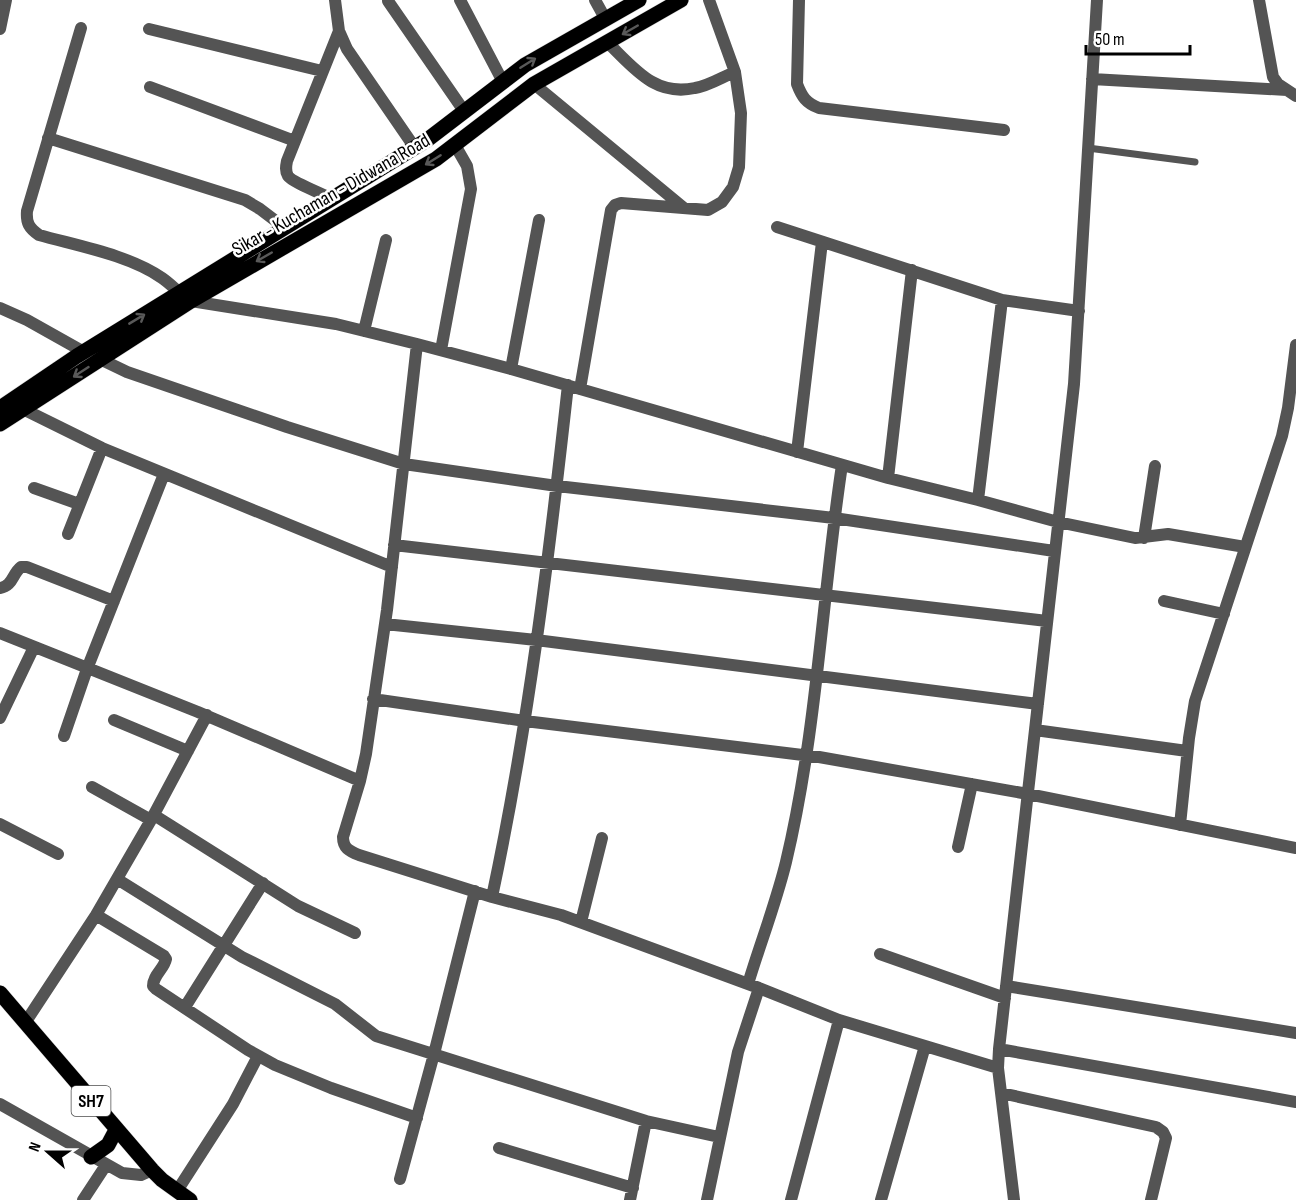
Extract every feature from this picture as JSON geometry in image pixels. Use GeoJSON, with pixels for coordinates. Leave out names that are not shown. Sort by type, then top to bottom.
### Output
{"type":"FeatureCollection","features":[{"type":"Feature","properties":{"kind":"main road","name":"Sikar - Kuchaman - Didwana Road"},"geometry":{"type":"LineString","coordinates":[[0,424],[100,359],[285,228],[415,148],[525,65],[639,0]]}},
{"type":"Feature","properties":{"kind":"main road","name":"Sikar - Kuchaman - Didwana Road"},"geometry":{"type":"LineString","coordinates":[[0,408],[84,352],[436,159],[534,84],[681,0]]}},
{"type":"Feature","properties":{"kind":"main road","name":"SH7"},"geometry":{"type":"LineString","coordinates":[[0,993],[152,1170],[184,1196]]}},
{"type":"Feature","properties":{"kind":"main road"},"geometry":{"type":"LineString","coordinates":[[91,1157],[108,1145],[116,1130]]}},
{"type":"Feature","properties":{"kind":"street"},"geometry":{"type":"LineString","coordinates":[[0,29],[6,0]]}},
{"type":"Feature","properties":{"kind":"street"},"geometry":{"type":"LineString","coordinates":[[335,0],[339,31],[347,49],[415,148]]}},
{"type":"Feature","properties":{"kind":"street"},"geometry":{"type":"LineString","coordinates":[[460,0],[503,82]]}},
{"type":"Feature","properties":{"kind":"street"},"geometry":{"type":"LineString","coordinates":[[595,0],[606,20]]}},
{"type":"Feature","properties":{"kind":"street"},"geometry":{"type":"LineString","coordinates":[[492,897],[510,814],[525,721],[557,486],[574,387],[611,210],[615,205],[621,203],[708,210],[722,202],[733,188],[739,167],[741,113],[735,72],[709,0]]}},
{"type":"Feature","properties":{"kind":"street"},"geometry":{"type":"LineString","coordinates":[[800,0],[797,84],[801,96],[810,104],[819,108],[1004,130]]}},
{"type":"Feature","properties":{"kind":"street"},"geometry":{"type":"LineString","coordinates":[[1014,1200],[998,1068],[999,1049],[1074,384],[1096,0]]}},
{"type":"Feature","properties":{"kind":"street"},"geometry":{"type":"LineString","coordinates":[[1258,0],[1273,77],[1292,93]]}},
{"type":"Feature","properties":{"kind":"street"},"geometry":{"type":"LineString","coordinates":[[388,1],[464,111]]}},
{"type":"Feature","properties":{"kind":"street"},"geometry":{"type":"LineString","coordinates":[[81,28],[27,211],[26,221],[30,229],[39,235],[122,259],[144,268],[163,278],[186,297],[364,331],[441,350],[888,478],[1058,522],[1122,536],[1144,538],[1168,534],[1245,547]]}},
{"type":"Feature","properties":{"kind":"street"},"geometry":{"type":"LineString","coordinates":[[149,28],[322,71]]}},
{"type":"Feature","properties":{"kind":"street"},"geometry":{"type":"LineString","coordinates":[[332,199],[295,182],[288,176],[286,170],[294,141],[339,31]]}},
{"type":"Feature","properties":{"kind":"street"},"geometry":{"type":"LineString","coordinates":[[608,43],[658,86],[677,90],[697,88],[735,72]]}},
{"type":"Feature","properties":{"kind":"street"},"geometry":{"type":"LineString","coordinates":[[1092,79],[1292,93]]}},
{"type":"Feature","properties":{"kind":"street"},"geometry":{"type":"LineString","coordinates":[[534,84],[684,208]]}},
{"type":"Feature","properties":{"kind":"street"},"geometry":{"type":"LineString","coordinates":[[150,87],[294,141]]}},
{"type":"Feature","properties":{"kind":"street"},"geometry":{"type":"LineString","coordinates":[[48,138],[245,200],[285,228]]}},
{"type":"Feature","properties":{"kind":"street"},"geometry":{"type":"LineString","coordinates":[[441,350],[471,189],[467,166],[455,145]]}},
{"type":"Feature","properties":{"kind":"street"},"geometry":{"type":"LineString","coordinates":[[512,369],[539,220]]}},
{"type":"Feature","properties":{"kind":"street"},"geometry":{"type":"LineString","coordinates":[[777,227],[1002,300],[1079,311]]}},
{"type":"Feature","properties":{"kind":"street"},"geometry":{"type":"LineString","coordinates":[[364,331],[386,240]]}},
{"type":"Feature","properties":{"kind":"street"},"geometry":{"type":"LineString","coordinates":[[797,452],[822,242]]}},
{"type":"Feature","properties":{"kind":"street"},"geometry":{"type":"LineString","coordinates":[[888,478],[912,270]]}},
{"type":"Feature","properties":{"kind":"street"},"geometry":{"type":"LineString","coordinates":[[978,500],[1002,300]]}},
{"type":"Feature","properties":{"kind":"street"},"geometry":{"type":"LineString","coordinates":[[0,308],[27,320],[84,352]]}},
{"type":"Feature","properties":{"kind":"street"},"geometry":{"type":"LineString","coordinates":[[417,344],[385,624],[360,781],[344,837],[344,844],[348,850],[492,897],[561,915],[839,1020],[998,1068]]}},
{"type":"Feature","properties":{"kind":"street"},"geometry":{"type":"LineString","coordinates":[[1180,825],[1187,752],[1195,701],[1293,394],[1296,345]]}},
{"type":"Feature","properties":{"kind":"street"},"geometry":{"type":"LineString","coordinates":[[100,359],[127,372],[404,464],[557,486],[834,518],[1054,551]]}},
{"type":"Feature","properties":{"kind":"street"},"geometry":{"type":"LineString","coordinates":[[23,409],[102,448],[392,567]]}},
{"type":"Feature","properties":{"kind":"street"},"geometry":{"type":"LineString","coordinates":[[68,534],[102,448]]}},
{"type":"Feature","properties":{"kind":"street"},"geometry":{"type":"LineString","coordinates":[[707,1200],[753,986],[786,862],[806,755],[842,465]]}},
{"type":"Feature","properties":{"kind":"street"},"geometry":{"type":"LineString","coordinates":[[1144,538],[1155,466]]}},
{"type":"Feature","properties":{"kind":"street"},"geometry":{"type":"LineString","coordinates":[[64,736],[87,669],[164,474]]}},
{"type":"Feature","properties":{"kind":"street"},"geometry":{"type":"LineString","coordinates":[[34,488],[80,504]]}},
{"type":"Feature","properties":{"kind":"street"},"geometry":{"type":"LineString","coordinates":[[394,545],[1047,621]]}},
{"type":"Feature","properties":{"kind":"street"},"geometry":{"type":"LineString","coordinates":[[0,588],[10,583],[17,570],[27,567],[114,601]]}},
{"type":"Feature","properties":{"kind":"street"},"geometry":{"type":"LineString","coordinates":[[1164,601],[1224,614]]}},
{"type":"Feature","properties":{"kind":"street"},"geometry":{"type":"LineString","coordinates":[[385,624],[536,640],[1038,704]]}},
{"type":"Feature","properties":{"kind":"street"},"geometry":{"type":"LineString","coordinates":[[0,633],[207,715],[360,781]]}},
{"type":"Feature","properties":{"kind":"street"},"geometry":{"type":"LineString","coordinates":[[0,718],[34,647]]}},
{"type":"Feature","properties":{"kind":"street"},"geometry":{"type":"LineString","coordinates":[[373,699],[525,721],[806,755],[1028,794],[1296,848]]}},
{"type":"Feature","properties":{"kind":"street"},"geometry":{"type":"LineString","coordinates":[[25,1023],[96,915],[152,818],[207,715]]}},
{"type":"Feature","properties":{"kind":"street"},"geometry":{"type":"LineString","coordinates":[[114,720],[188,751]]}},
{"type":"Feature","properties":{"kind":"street"},"geometry":{"type":"LineString","coordinates":[[1035,730],[1187,752]]}},
{"type":"Feature","properties":{"kind":"street"},"geometry":{"type":"LineString","coordinates":[[958,847],[972,784]]}},
{"type":"Feature","properties":{"kind":"street"},"geometry":{"type":"LineString","coordinates":[[92,786],[152,818],[298,906],[355,933]]}},
{"type":"Feature","properties":{"kind":"street"},"geometry":{"type":"LineString","coordinates":[[0,824],[58,854]]}},
{"type":"Feature","properties":{"kind":"street"},"geometry":{"type":"LineString","coordinates":[[581,922],[602,838]]}},
{"type":"Feature","properties":{"kind":"street"},"geometry":{"type":"LineString","coordinates":[[117,879],[242,957],[335,1004],[376,1036],[646,1120],[719,1137]]}},
{"type":"Feature","properties":{"kind":"street"},"geometry":{"type":"LineString","coordinates":[[185,1006],[262,883]]}},
{"type":"Feature","properties":{"kind":"street"},"geometry":{"type":"LineString","coordinates":[[400,1179],[475,891]]}},
{"type":"Feature","properties":{"kind":"street"},"geometry":{"type":"LineString","coordinates":[[96,915],[164,956],[165,964],[153,981],[153,986],[258,1056],[331,1088],[417,1118]]}},
{"type":"Feature","properties":{"kind":"street"},"geometry":{"type":"LineString","coordinates":[[880,954],[1005,992],[1296,1033]]}},
{"type":"Feature","properties":{"kind":"street"},"geometry":{"type":"LineString","coordinates":[[791,1200],[839,1020]]}},
{"type":"Feature","properties":{"kind":"street"},"geometry":{"type":"LineString","coordinates":[[881,1200],[925,1046]]}},
{"type":"Feature","properties":{"kind":"street"},"geometry":{"type":"LineString","coordinates":[[999,1049],[1296,1102]]}},
{"type":"Feature","properties":{"kind":"street"},"geometry":{"type":"LineString","coordinates":[[184,1196],[258,1056]]}},
{"type":"Feature","properties":{"kind":"street"},"geometry":{"type":"LineString","coordinates":[[1001,1093],[1156,1127],[1163,1132],[1166,1138],[1151,1200]]}},
{"type":"Feature","properties":{"kind":"street"},"geometry":{"type":"LineString","coordinates":[[0,1104],[106,1166],[132,1175],[141,1175],[152,1170]]}},
{"type":"Feature","properties":{"kind":"street"},"geometry":{"type":"LineString","coordinates":[[499,1148],[631,1194],[646,1120]]}},
{"type":"Feature","properties":{"kind":"street"},"geometry":{"type":"LineString","coordinates":[[83,1200],[106,1166]]}},
{"type":"Feature","properties":{"kind":"lane"},"geometry":{"type":"LineString","coordinates":[[1088,148],[1195,162]]}}]}
